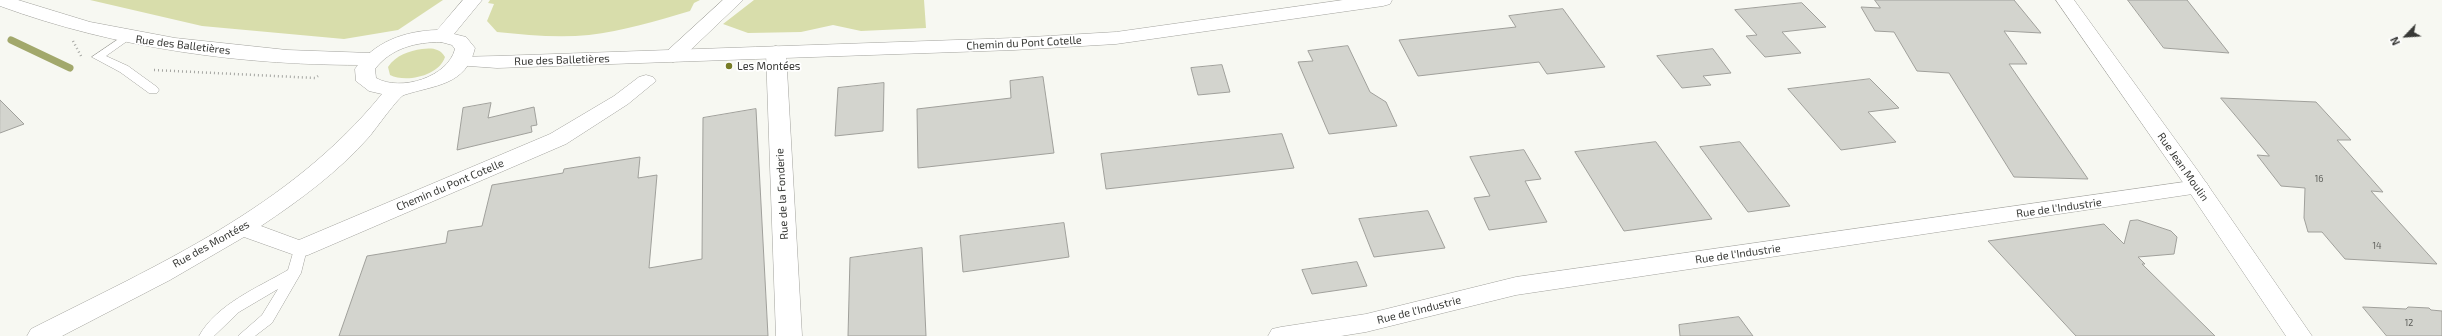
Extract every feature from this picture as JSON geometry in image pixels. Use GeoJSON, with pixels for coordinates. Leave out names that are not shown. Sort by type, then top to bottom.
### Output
{"type":"FeatureCollection","features":[{"type":"Feature","properties":{"kind":"street","name":"Rue des Balletières"},"geometry":{"type":"LineString","coordinates":[[0,0],[68,23],[126,37],[173,45],[325,60],[371,59]]}},
{"type":"Feature","properties":{"kind":"street"},"geometry":{"type":"LineString","coordinates":[[442,36],[473,0]]}},
{"type":"Feature","properties":{"kind":"street"},"geometry":{"type":"LineString","coordinates":[[667,56],[734,0]]}},
{"type":"Feature","properties":{"kind":"street","name":"Chemin du Pont Cotelle"},"geometry":{"type":"LineString","coordinates":[[667,56],[1014,44],[1116,38],[1383,0]]}},
{"type":"Feature","properties":{"kind":"street","name":"Rue Jean Moulin"},"geometry":{"type":"LineString","coordinates":[[2065,0],[2198,188],[2299,336]]}},
{"type":"Feature","properties":{"kind":"street"},"geometry":{"type":"LineString","coordinates":[[442,36],[455,39],[462,44],[465,53],[462,61],[440,78],[423,85],[396,90],[374,87],[366,81],[365,69],[371,59],[384,50],[407,40],[442,36]]}},
{"type":"Feature","properties":{"kind":"street","name":"Rue de la Fonderie"},"geometry":{"type":"LineString","coordinates":[[776,52],[789,336]]}},
{"type":"Feature","properties":{"kind":"street","name":"Rue des Balletières"},"geometry":{"type":"LineString","coordinates":[[462,61],[497,62],[667,56]]}},
{"type":"Feature","properties":{"kind":"street","name":"Chemin du Pont Cotelle"},"geometry":{"type":"LineString","coordinates":[[300,249],[558,138],[621,100],[646,81]]}},
{"type":"Feature","properties":{"kind":"street","name":"Rue des Montées"},"geometry":{"type":"LineString","coordinates":[[40,336],[243,228],[310,178],[349,145],[396,90]]}},
{"type":"Feature","properties":{"kind":"street","name":"Rue de l'Industrie"},"geometry":{"type":"LineString","coordinates":[[1281,336],[1366,323],[1516,286],[2198,188]]}},
{"type":"Feature","properties":{"kind":"street"},"geometry":{"type":"LineString","coordinates":[[243,228],[300,249]]}},
{"type":"Feature","properties":{"kind":"lane"},"geometry":{"type":"LineString","coordinates":[[126,37],[98,57],[124,69],[153,90]]}},
{"type":"Feature","properties":{"kind":"lane"},"geometry":{"type":"LineString","coordinates":[[245,336],[267,319],[294,273],[300,249]]}},
{"type":"Feature","properties":{"kind":"lane"},"geometry":{"type":"LineString","coordinates":[[206,336],[211,328],[246,300],[294,273]]}},
{"type":"Feature","properties":{"kind":"path"},"geometry":{"type":"LineString","coordinates":[[66,38],[73,40],[82,58]]}},
{"type":"Feature","properties":{"kind":"path","name":"Rue des Balletières"},"geometry":{"type":"LineString","coordinates":[[124,69],[315,78],[319,74]]}},
{"type":"Feature","properties":{"kind":"green space"},"geometry":{"type":"Polygon","coordinates":[[[90,0],[443,0],[398,30],[344,39],[202,26],[90,0]]]}},
{"type":"Feature","properties":{"kind":"green space"},"geometry":{"type":"Polygon","coordinates":[[[490,0],[700,0],[694,3],[690,11],[652,22],[589,35],[554,36],[497,32],[487,21],[494,4],[488,3],[490,0]]]}},
{"type":"Feature","properties":{"kind":"green space"},"geometry":{"type":"Polygon","coordinates":[[[754,0],[924,0],[926,28],[861,31],[833,25],[801,32],[748,33],[723,24],[754,0]]]}},
{"type":"Feature","properties":{"kind":"green space"},"geometry":{"type":"Polygon","coordinates":[[[422,49],[435,49],[441,52],[445,57],[442,64],[429,73],[413,78],[390,75],[388,67],[395,59],[408,52],[422,49]]]}},
{"type":"Feature","properties":{"kind":"building"},"geometry":{"type":"Polygon","coordinates":[[[1875,0],[2014,0],[2041,33],[2004,31],[2027,64],[2009,64],[2088,179],[2014,177],[1949,73],[1917,71],[1894,32],[1875,31],[1861,7],[1880,8],[1875,0]]]}},
{"type":"Feature","properties":{"kind":"building"},"geometry":{"type":"Polygon","coordinates":[[[2128,0],[2187,0],[2229,53],[2164,48],[2128,0]]]}},
{"type":"Feature","properties":{"kind":"building"},"geometry":{"type":"Polygon","coordinates":[[[1802,3],[1826,27],[1782,32],[1801,53],[1765,57],[1746,36],[1757,35],[1735,10],[1802,3]]]}},
{"type":"Feature","properties":{"kind":"building"},"geometry":{"type":"Polygon","coordinates":[[[1563,9],[1605,67],[1547,74],[1539,62],[1418,76],[1399,40],[1516,27],[1509,16],[1563,9]]]}},
{"type":"Feature","properties":{"kind":"building"},"geometry":{"type":"Polygon","coordinates":[[[1348,46],[1370,92],[1386,102],[1397,126],[1329,134],[1298,62],[1313,61],[1308,51],[1348,46]]]}},
{"type":"Feature","properties":{"kind":"building"},"geometry":{"type":"Polygon","coordinates":[[[1713,49],[1731,73],[1703,76],[1711,85],[1682,88],[1657,56],[1713,49]]]}},
{"type":"Feature","properties":{"kind":"building"},"geometry":{"type":"Polygon","coordinates":[[[1222,65],[1230,92],[1198,95],[1191,68],[1222,65]]]}},
{"type":"Feature","properties":{"kind":"building"},"geometry":{"type":"Polygon","coordinates":[[[1043,77],[1054,153],[918,168],[917,109],[1011,98],[1010,81],[1043,77]]]}},
{"type":"Feature","properties":{"kind":"building"},"geometry":{"type":"Polygon","coordinates":[[[1870,79],[1899,108],[1868,112],[1896,142],[1841,150],[1788,89],[1870,79]]]}},
{"type":"Feature","properties":{"kind":"building"},"geometry":{"type":"Polygon","coordinates":[[[884,83],[883,131],[835,136],[838,88],[884,83]]]}},
{"type":"Feature","properties":{"kind":"building"},"geometry":{"type":"Polygon","coordinates":[[[2221,98],[2316,102],[2351,140],[2337,140],[2383,192],[2371,191],[2437,264],[2345,259],[2322,232],[2308,232],[2304,218],[2305,188],[2281,186],[2257,155],[2269,156],[2221,98]]]}},
{"type":"Feature","properties":{"kind":"building"},"geometry":{"type":"Polygon","coordinates":[[[0,100],[24,124],[0,133],[0,100]]]}},
{"type":"Feature","properties":{"kind":"building"},"geometry":{"type":"Polygon","coordinates":[[[491,103],[488,118],[534,107],[537,125],[531,126],[532,132],[457,150],[463,108],[491,103]]]}},
{"type":"Feature","properties":{"kind":"building"},"geometry":{"type":"Polygon","coordinates":[[[756,109],[768,336],[339,336],[367,256],[446,243],[448,231],[482,226],[492,185],[563,173],[564,169],[640,157],[638,178],[657,175],[649,268],[702,259],[703,118],[756,109]]]}},
{"type":"Feature","properties":{"kind":"building"},"geometry":{"type":"Polygon","coordinates":[[[1282,134],[1294,168],[1106,189],[1101,154],[1282,134]]]}},
{"type":"Feature","properties":{"kind":"building"},"geometry":{"type":"Polygon","coordinates":[[[1656,142],[1712,219],[1624,231],[1575,152],[1656,142]]]}},
{"type":"Feature","properties":{"kind":"building"},"geometry":{"type":"Polygon","coordinates":[[[1740,142],[1790,206],[1748,212],[1700,147],[1740,142]]]}},
{"type":"Feature","properties":{"kind":"building"},"geometry":{"type":"Polygon","coordinates":[[[1524,150],[1541,179],[1525,181],[1547,222],[1489,230],[1474,198],[1490,196],[1470,157],[1524,150]]]}},
{"type":"Feature","properties":{"kind":"building"},"geometry":{"type":"Polygon","coordinates":[[[1428,211],[1445,248],[1374,257],[1359,219],[1428,211]]]}},
{"type":"Feature","properties":{"kind":"building"},"geometry":{"type":"Polygon","coordinates":[[[2138,220],[2171,231],[2177,237],[2174,254],[2138,257],[2145,264],[2142,264],[2215,336],[2076,336],[1988,241],[2104,224],[2124,244],[2130,221],[2138,220]]]}},
{"type":"Feature","properties":{"kind":"building"},"geometry":{"type":"Polygon","coordinates":[[[1064,223],[1069,257],[963,272],[960,236],[1064,223]]]}},
{"type":"Feature","properties":{"kind":"building"},"geometry":{"type":"Polygon","coordinates":[[[922,248],[926,336],[848,336],[850,258],[922,248]]]}},
{"type":"Feature","properties":{"kind":"building"},"geometry":{"type":"Polygon","coordinates":[[[1357,262],[1367,286],[1312,294],[1302,270],[1357,262]]]}},
{"type":"Feature","properties":{"kind":"building"},"geometry":{"type":"Polygon","coordinates":[[[2363,307],[2406,309],[2408,307],[2429,308],[2431,310],[2442,311],[2442,336],[2387,336],[2363,307]]]}},
{"type":"Feature","properties":{"kind":"building"},"geometry":{"type":"Polygon","coordinates":[[[1739,317],[1753,336],[1680,336],[1679,325],[1739,317]]]}},
{"type":"Feature","properties":{"kind":"waterway"},"geometry":{"type":"LineString","coordinates":[[11,40],[70,68]]}},
{"type":"Feature","properties":{"kind":"place","name":"Les Montées"},"geometry":{"type":"Point","coordinates":[729,66]}}]}
